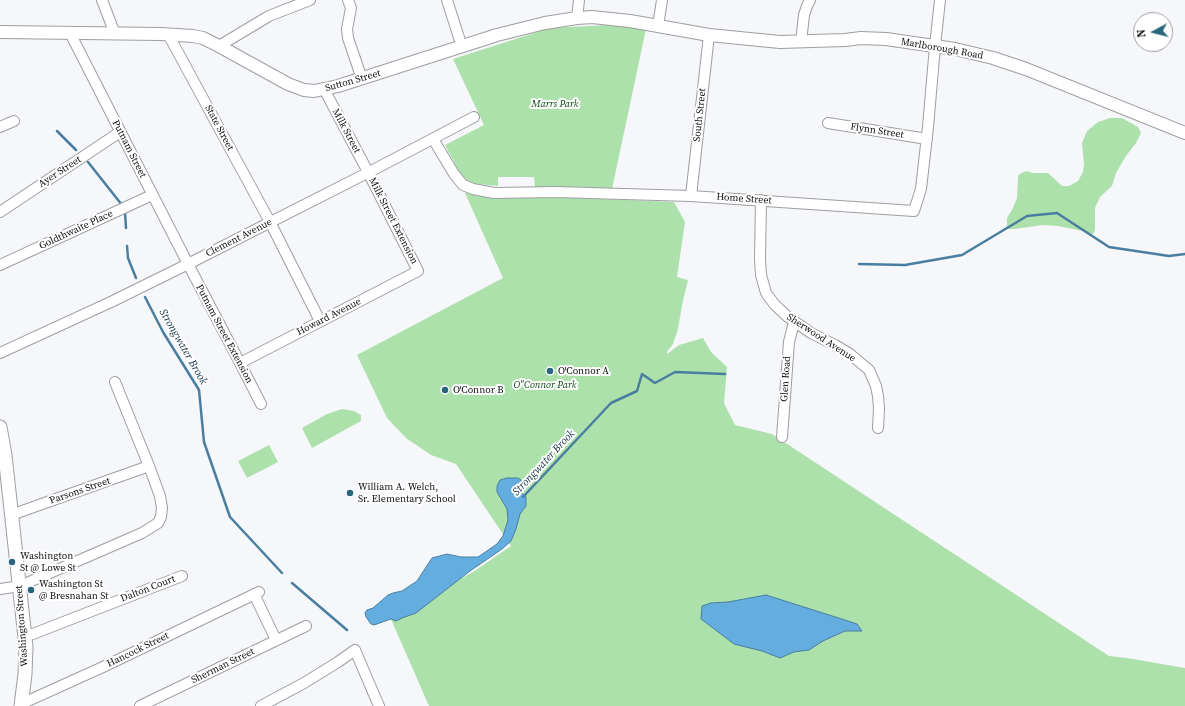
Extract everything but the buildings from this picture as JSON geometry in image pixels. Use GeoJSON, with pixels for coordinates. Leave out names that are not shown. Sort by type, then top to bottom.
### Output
{"type":"FeatureCollection","features":[{"type":"Feature","properties":{"kind":"main road","name":"Washington Street"},"geometry":{"type":"LineString","coordinates":[[0,427],[5,455],[25,637],[26,661],[21,705]]}},
{"type":"Feature","properties":{"kind":"street"},"geometry":{"type":"LineString","coordinates":[[102,0],[115,34]]}},
{"type":"Feature","properties":{"kind":"street"},"geometry":{"type":"LineString","coordinates":[[219,46],[269,16],[310,0]]}},
{"type":"Feature","properties":{"kind":"street"},"geometry":{"type":"LineString","coordinates":[[348,0],[351,4],[351,8],[347,29],[348,38],[362,79]]}},
{"type":"Feature","properties":{"kind":"street"},"geometry":{"type":"LineString","coordinates":[[447,0],[462,46]]}},
{"type":"Feature","properties":{"kind":"street"},"geometry":{"type":"LineString","coordinates":[[577,18],[579,0]]}},
{"type":"Feature","properties":{"kind":"street"},"geometry":{"type":"LineString","coordinates":[[658,26],[662,0]]}},
{"type":"Feature","properties":{"kind":"street"},"geometry":{"type":"LineString","coordinates":[[801,42],[804,15],[810,0]]}},
{"type":"Feature","properties":{"kind":"street","name":"Home Street"},"geometry":{"type":"LineString","coordinates":[[433,139],[460,182],[468,188],[494,193],[556,192],[691,196],[914,211],[921,189],[940,0]]}},
{"type":"Feature","properties":{"kind":"street","name":"Sutton Street"},"geometry":{"type":"LineString","coordinates":[[0,32],[168,34],[194,36],[203,38],[219,46],[288,84],[304,90],[314,91],[362,79],[497,35],[531,26],[577,18],[608,18],[709,35]]}},
{"type":"Feature","properties":{"kind":"street","name":"Putnam Street"},"geometry":{"type":"LineString","coordinates":[[70,33],[188,264]]}},
{"type":"Feature","properties":{"kind":"street","name":"State Street"},"geometry":{"type":"LineString","coordinates":[[168,34],[270,222],[320,321]]}},
{"type":"Feature","properties":{"kind":"street","name":"Marlborough Road"},"geometry":{"type":"LineString","coordinates":[[709,35],[780,42],[874,38],[971,52],[1026,69],[1185,132]]}},
{"type":"Feature","properties":{"kind":"street","name":"South Street"},"geometry":{"type":"LineString","coordinates":[[691,196],[709,35]]}},
{"type":"Feature","properties":{"kind":"street","name":"Milk Street"},"geometry":{"type":"LineString","coordinates":[[324,89],[368,172]]}},
{"type":"Feature","properties":{"kind":"street","name":"Clement Avenue"},"geometry":{"type":"LineString","coordinates":[[0,353],[113,301],[188,264],[474,117]]}},
{"type":"Feature","properties":{"kind":"street"},"geometry":{"type":"LineString","coordinates":[[0,127],[14,121]]}},
{"type":"Feature","properties":{"kind":"street","name":"Flynn Street"},"geometry":{"type":"LineString","coordinates":[[828,123],[927,138]]}},
{"type":"Feature","properties":{"kind":"street","name":"Ayer Street"},"geometry":{"type":"LineString","coordinates":[[0,212],[120,132]]}},
{"type":"Feature","properties":{"kind":"street","name":"Milk Street Extension"},"geometry":{"type":"LineString","coordinates":[[368,172],[418,270]]}},
{"type":"Feature","properties":{"kind":"street","name":"Goldthwaite Place"},"geometry":{"type":"LineString","coordinates":[[0,264],[152,195]]}},
{"type":"Feature","properties":{"kind":"street","name":"Sherwood Avenue"},"geometry":{"type":"LineString","coordinates":[[761,200],[760,259],[761,275],[766,293],[774,305],[794,322],[850,354],[869,370],[876,386],[878,396],[878,428]]}},
{"type":"Feature","properties":{"kind":"street","name":"Putnam Street Extension"},"geometry":{"type":"LineString","coordinates":[[188,264],[261,404]]}},
{"type":"Feature","properties":{"kind":"street","name":"Howard Avenue"},"geometry":{"type":"LineString","coordinates":[[240,363],[418,270]]}},
{"type":"Feature","properties":{"kind":"street","name":"Glen Road"},"geometry":{"type":"LineString","coordinates":[[782,437],[789,342],[794,322]]}},
{"type":"Feature","properties":{"kind":"street"},"geometry":{"type":"LineString","coordinates":[[0,589],[20,586],[142,532],[158,523],[161,517],[162,508],[160,496],[115,382]]}},
{"type":"Feature","properties":{"kind":"street","name":"Parsons Street"},"geometry":{"type":"LineString","coordinates":[[12,515],[149,466]]}},
{"type":"Feature","properties":{"kind":"street","name":"Dalton Court"},"geometry":{"type":"LineString","coordinates":[[25,637],[182,576]]}},
{"type":"Feature","properties":{"kind":"street","name":"Hancock Street"},"geometry":{"type":"LineString","coordinates":[[21,705],[257,593],[276,640]]}},
{"type":"Feature","properties":{"kind":"street","name":"Sherman Street"},"geometry":{"type":"LineString","coordinates":[[140,706],[306,626]]}},
{"type":"Feature","properties":{"kind":"street"},"geometry":{"type":"LineString","coordinates":[[261,706],[304,683],[355,650],[379,706]]}},
{"type":"Feature","properties":{"kind":"green space","name":"Marrs Park"},"geometry":{"type":"Polygon","coordinates":[[[608,25],[646,29],[612,189],[535,187],[534,177],[498,177],[498,186],[469,183],[466,181],[445,145],[484,125],[453,59],[550,28],[608,25]]]}},
{"type":"Feature","properties":{"kind":"green space"},"geometry":{"type":"Polygon","coordinates":[[[1110,118],[1122,118],[1138,127],[1141,133],[1116,173],[1112,186],[1100,197],[1095,208],[1095,230],[1093,234],[1058,226],[1042,225],[1007,229],[1007,218],[1017,198],[1018,176],[1027,171],[1033,173],[1048,173],[1062,186],[1069,186],[1078,181],[1083,172],[1084,164],[1082,143],[1087,131],[1098,122],[1110,118]]]}},
{"type":"Feature","properties":{"kind":"green space","name":"O\"Connor Park"},"geometry":{"type":"Polygon","coordinates":[[[465,193],[674,202],[685,222],[677,277],[688,280],[678,329],[673,344],[667,354],[679,345],[703,338],[711,352],[727,367],[724,403],[735,425],[772,434],[1109,656],[1185,668],[1185,706],[429,706],[390,617],[473,572],[511,546],[456,464],[431,455],[406,438],[387,418],[357,355],[503,278],[465,193]]]}},
{"type":"Feature","properties":{"kind":"green space"},"geometry":{"type":"Polygon","coordinates":[[[342,409],[354,411],[361,415],[361,421],[312,448],[302,428],[327,414],[342,409]]]}},
{"type":"Feature","properties":{"kind":"green space"},"geometry":{"type":"Polygon","coordinates":[[[269,445],[278,462],[247,478],[238,461],[269,445]]]}},
{"type":"Feature","properties":{"kind":"water"},"geometry":{"type":"Polygon","coordinates":[[[507,478],[518,478],[521,480],[521,492],[526,497],[526,506],[520,514],[511,541],[416,613],[396,621],[391,619],[374,625],[371,624],[366,617],[365,613],[367,610],[373,608],[388,595],[402,591],[417,581],[432,558],[447,554],[461,557],[478,557],[497,544],[503,536],[508,520],[507,509],[497,492],[497,486],[500,480],[507,478]]]}},
{"type":"Feature","properties":{"kind":"water"},"geometry":{"type":"Polygon","coordinates":[[[766,595],[857,624],[862,631],[845,631],[823,641],[809,650],[794,652],[780,658],[762,651],[734,644],[701,619],[702,606],[711,603],[728,602],[766,595]]]}},
{"type":"Feature","properties":{"kind":"waterway","name":"Strongwater Brook"},"geometry":{"type":"LineString","coordinates":[[57,131],[76,150]]}},
{"type":"Feature","properties":{"kind":"waterway","name":"Strongwater Brook"},"geometry":{"type":"LineString","coordinates":[[88,162],[122,205]]}},
{"type":"Feature","properties":{"kind":"waterway","name":"Strongwater Brook"},"geometry":{"type":"LineString","coordinates":[[125,212],[126,228]]}},
{"type":"Feature","properties":{"kind":"waterway","name":"Strongwater Brook"},"geometry":{"type":"LineString","coordinates":[[859,264],[905,265],[962,255],[1027,216],[1057,213],[1109,247],[1169,256],[1185,254]]}},
{"type":"Feature","properties":{"kind":"waterway","name":"Strongwater Brook"},"geometry":{"type":"LineString","coordinates":[[127,246],[128,258],[136,278]]}},
{"type":"Feature","properties":{"kind":"waterway","name":"Strongwater Brook"},"geometry":{"type":"LineString","coordinates":[[145,297],[163,332],[199,390],[204,442],[230,517],[282,573]]}},
{"type":"Feature","properties":{"kind":"waterway","name":"Strongwater Brook"},"geometry":{"type":"LineString","coordinates":[[523,497],[611,403],[637,391],[642,374],[655,383],[675,372],[725,374]]}},
{"type":"Feature","properties":{"kind":"waterway","name":"Strongwater Brook"},"geometry":{"type":"LineString","coordinates":[[292,583],[347,630]]}},
{"type":"Feature","properties":{"kind":"place","name":"O'Connor A"},"geometry":{"type":"Point","coordinates":[550,371]}},
{"type":"Feature","properties":{"kind":"place","name":"O'Connor B"},"geometry":{"type":"Point","coordinates":[445,390]}},
{"type":"Feature","properties":{"kind":"place","name":"William A. Welch, Sr. Elementary School"},"geometry":{"type":"Point","coordinates":[350,493]}},
{"type":"Feature","properties":{"kind":"place","name":"Washington St @ Lowe St"},"geometry":{"type":"Point","coordinates":[12,562]}},
{"type":"Feature","properties":{"kind":"place","name":"Washington St @ Bresnahan St"},"geometry":{"type":"Point","coordinates":[31,590]}}]}
